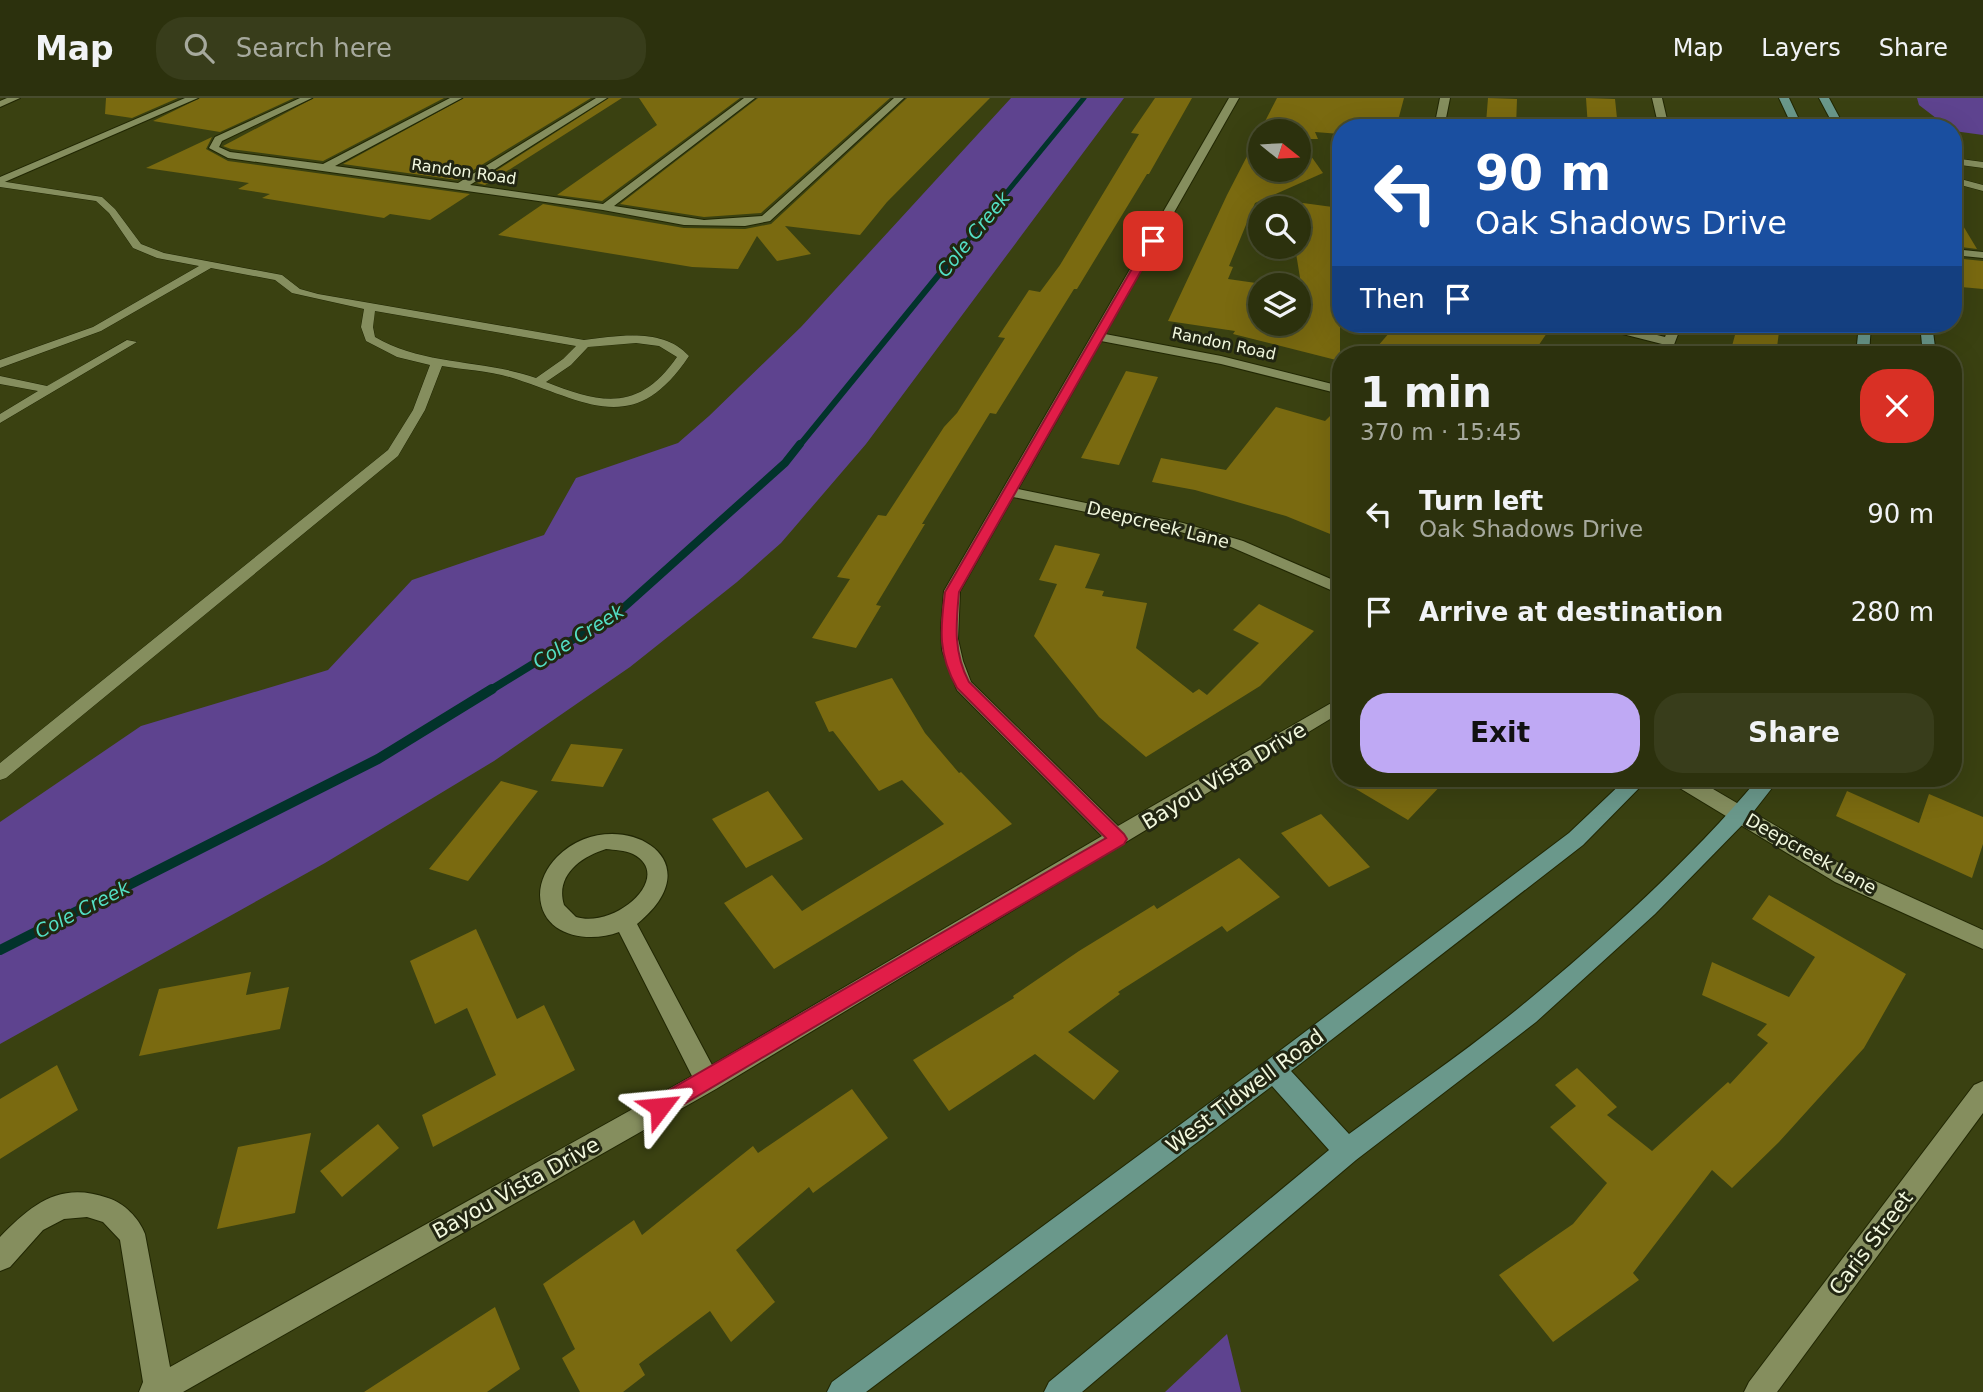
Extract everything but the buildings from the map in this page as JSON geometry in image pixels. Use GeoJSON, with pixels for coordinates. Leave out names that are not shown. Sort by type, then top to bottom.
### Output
{"type":"FeatureCollection","features":[{"type":"Feature","properties":{"kind":"main road"},"geometry":{"type":"LineString","coordinates":[[1784,98],[1793,119]]}},
{"type":"Feature","properties":{"kind":"main road"},"geometry":{"type":"LineString","coordinates":[[1824,98],[1835,119]]}},
{"type":"Feature","properties":{"kind":"main road","name":"West Tidwell Road"},"geometry":{"type":"LineString","coordinates":[[842,1392],[1274,1070],[1576,839],[1630,787]]}},
{"type":"Feature","properties":{"kind":"main road"},"geometry":{"type":"LineString","coordinates":[[1059,1392],[1347,1151],[1528,1015],[1647,908],[1740,814],[1762,787]]}},
{"type":"Feature","properties":{"kind":"main road"},"geometry":{"type":"LineString","coordinates":[[1274,1070],[1347,1151]]}},
{"type":"Feature","properties":{"kind":"street"},"geometry":{"type":"LineString","coordinates":[[0,104],[15,98]]}},
{"type":"Feature","properties":{"kind":"street"},"geometry":{"type":"LineString","coordinates":[[0,183],[193,98]]}},
{"type":"Feature","properties":{"kind":"street","name":"Randon Road"},"geometry":{"type":"LineString","coordinates":[[307,98],[218,139],[214,148],[228,155],[605,207],[709,225],[750,223],[766,219],[899,98]]}},
{"type":"Feature","properties":{"kind":"street"},"geometry":{"type":"LineString","coordinates":[[324,167],[457,98]]}},
{"type":"Feature","properties":{"kind":"street"},"geometry":{"type":"LineString","coordinates":[[457,188],[602,98]]}},
{"type":"Feature","properties":{"kind":"street"},"geometry":{"type":"LineString","coordinates":[[605,207],[750,98]]}},
{"type":"Feature","properties":{"kind":"street"},"geometry":{"type":"LineString","coordinates":[[1118,839],[963,685],[951,663],[948,624],[952,592],[1234,98]]}},
{"type":"Feature","properties":{"kind":"street"},"geometry":{"type":"LineString","coordinates":[[1441,119],[1445,98]]}},
{"type":"Feature","properties":{"kind":"street"},"geometry":{"type":"LineString","coordinates":[[1657,98],[1662,119]]}},
{"type":"Feature","properties":{"kind":"street"},"geometry":{"type":"LineString","coordinates":[[1962,253],[1983,255]]}},
{"type":"Feature","properties":{"kind":"street"},"geometry":{"type":"LineString","coordinates":[[1634,333],[1670,342]]}},
{"type":"Feature","properties":{"kind":"street"},"geometry":{"type":"LineString","coordinates":[[1668,346],[1673,333]]}},
{"type":"Feature","properties":{"kind":"street","name":"Randon Road"},"geometry":{"type":"LineString","coordinates":[[1099,337],[1185,351],[1274,371],[1332,388]]}},
{"type":"Feature","properties":{"kind":"street","name":"Deepcreek Lane"},"geometry":{"type":"LineString","coordinates":[[1010,492],[1177,526],[1237,544],[1332,586]]}},
{"type":"Feature","properties":{"kind":"street","name":"Bayou Vista Drive"},"geometry":{"type":"LineString","coordinates":[[0,1257],[34,1221],[61,1206],[87,1204],[111,1213],[131,1234],[156,1391],[707,1080],[1332,710]]}},
{"type":"Feature","properties":{"kind":"street","name":"Deepcreek Lane"},"geometry":{"type":"LineString","coordinates":[[1694,787],[1843,876],[1983,940]]}},
{"type":"Feature","properties":{"kind":"street"},"geometry":{"type":"LineString","coordinates":[[606,841],[626,841],[644,847],[655,859],[660,874],[656,892],[643,908],[625,921],[603,928],[581,928],[563,921],[552,908],[549,892],[554,875],[567,859],[585,848],[606,841]]}},
{"type":"Feature","properties":{"kind":"street"},"geometry":{"type":"LineString","coordinates":[[625,921],[707,1080]]}},
{"type":"Feature","properties":{"kind":"street","name":"Caris Street"},"geometry":{"type":"LineString","coordinates":[[1759,1392],[1983,1093]]}},
{"type":"Feature","properties":{"kind":"lane"},"geometry":{"type":"LineString","coordinates":[[1962,163],[1983,165]]}},
{"type":"Feature","properties":{"kind":"lane"},"geometry":{"type":"LineString","coordinates":[[1962,182],[1983,188]]}},
{"type":"Feature","properties":{"kind":"lane"},"geometry":{"type":"LineString","coordinates":[[0,183],[99,199],[112,211],[137,246],[161,256],[278,277],[296,291],[370,307],[584,344],[624,338],[674,346],[683,356],[659,386],[642,397],[621,403],[598,403],[570,396],[539,381],[502,371],[436,362],[382,348],[370,339],[367,327],[370,307]]}},
{"type":"Feature","properties":{"kind":"lane"},"geometry":{"type":"LineString","coordinates":[[0,364],[97,329],[209,265]]}},
{"type":"Feature","properties":{"kind":"lane"},"geometry":{"type":"LineString","coordinates":[[0,419],[131,342]]}},
{"type":"Feature","properties":{"kind":"lane"},"geometry":{"type":"LineString","coordinates":[[539,381],[568,362],[584,344]]}},
{"type":"Feature","properties":{"kind":"lane"},"geometry":{"type":"LineString","coordinates":[[0,773],[393,453],[412,427],[429,390],[436,362]]}},
{"type":"Feature","properties":{"kind":"lane"},"geometry":{"type":"LineString","coordinates":[[0,380],[49,390]]}},
{"type":"Feature","properties":{"kind":"shaded area"},"geometry":{"type":"Polygon","coordinates":[[[1011,98],[1124,98],[866,444],[781,543],[737,582],[630,667],[494,761],[325,863],[0,1044],[0,822],[141,726],[328,670],[412,580],[544,535],[576,478],[678,443],[801,327],[1011,98]]]}},
{"type":"Feature","properties":{"kind":"shaded area"},"geometry":{"type":"Polygon","coordinates":[[[1917,98],[1983,98],[1983,135],[1962,132],[1962,119],[1937,119],[1919,105],[1917,98]]]}},
{"type":"Feature","properties":{"kind":"shaded area"},"geometry":{"type":"Polygon","coordinates":[[[1227,1334],[1241,1392],[1165,1392],[1227,1334]]]}},
{"type":"Feature","properties":{"kind":"waterway","name":"Cole Creek"},"geometry":{"type":"LineString","coordinates":[[958,252],[1084,98]]}},
{"type":"Feature","properties":{"kind":"waterway","name":"Cole Creek"},"geometry":{"type":"LineString","coordinates":[[799,446],[959,250]]}},
{"type":"Feature","properties":{"kind":"waterway","name":"Cole Creek"},"geometry":{"type":"LineString","coordinates":[[489,691],[621,610],[785,463],[800,444]]}},
{"type":"Feature","properties":{"kind":"waterway","name":"Cole Creek"},"geometry":{"type":"LineString","coordinates":[[0,950],[378,759],[492,689]]}},
{"type":"Feature","properties":{"kind":"route"},"geometry":{"type":"LineString","coordinates":[[660,1107],[1118,839],[963,685],[951,663],[948,624],[952,592],[1153,241]]}}]}
